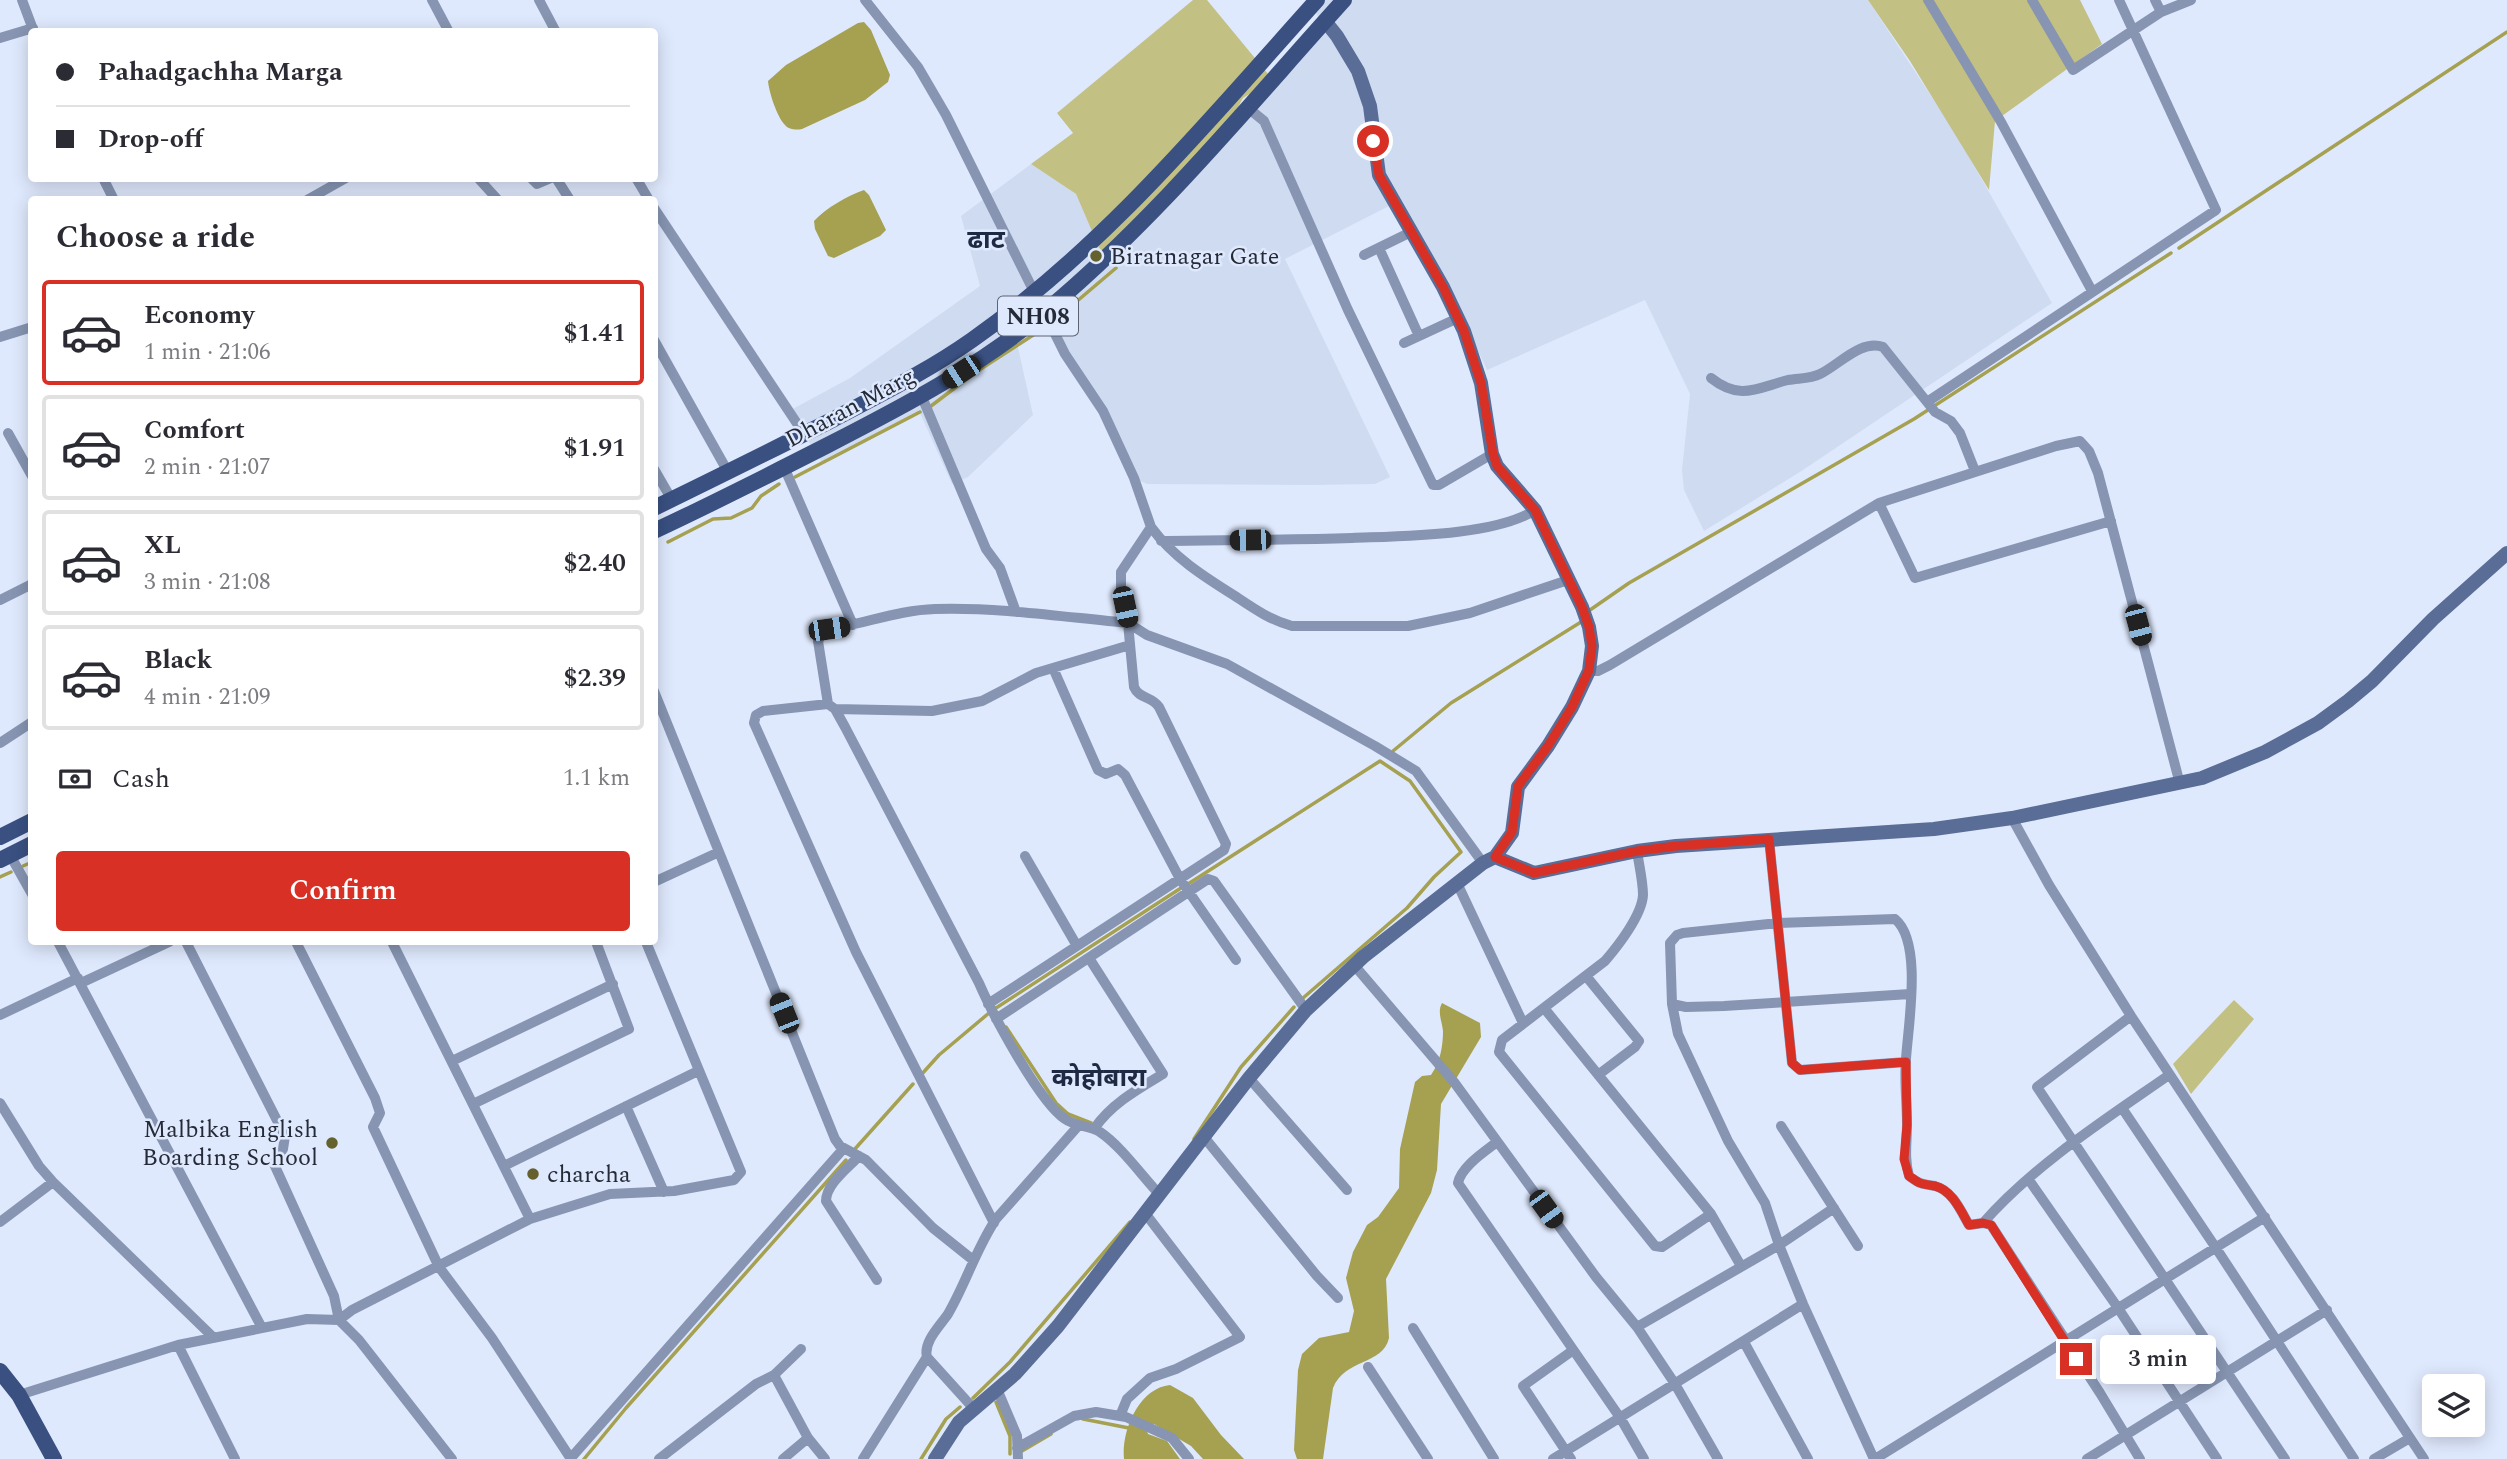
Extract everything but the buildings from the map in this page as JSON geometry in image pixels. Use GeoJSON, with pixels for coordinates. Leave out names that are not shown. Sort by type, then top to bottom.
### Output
{"type":"FeatureCollection","features":[{"type":"Feature","properties":{"kind":"main road","name":"Dharan Marg"},"geometry":{"type":"LineString","coordinates":[[658,529],[922,397],[981,359],[1045,311],[1110,254],[1205,156],[1344,0]]}},
{"type":"Feature","properties":{"kind":"main road","name":"Dharan Marg"},"geometry":{"type":"LineString","coordinates":[[658,506],[912,379],[971,341],[1035,292],[1098,237],[1194,140],[1312,2]]}},
{"type":"Feature","properties":{"kind":"main road"},"geometry":{"type":"LineString","coordinates":[[0,837],[28,823]]}},
{"type":"Feature","properties":{"kind":"main road"},"geometry":{"type":"LineString","coordinates":[[5,858],[28,846]]}},
{"type":"Feature","properties":{"kind":"main road"},"geometry":{"type":"LineString","coordinates":[[0,1371],[19,1395],[54,1459]]}},
{"type":"Feature","properties":{"kind":"street"},"geometry":{"type":"LineString","coordinates":[[22,0],[32,28]]}},
{"type":"Feature","properties":{"kind":"street"},"geometry":{"type":"LineString","coordinates":[[432,0],[447,28]]}},
{"type":"Feature","properties":{"kind":"street"},"geometry":{"type":"LineString","coordinates":[[539,0],[554,28]]}},
{"type":"Feature","properties":{"kind":"street"},"geometry":{"type":"LineString","coordinates":[[866,0],[918,67],[946,115],[1065,354],[1103,411],[1119,442],[1151,527],[1177,557],[1275,622],[1292,625],[1408,626],[1470,613],[1568,580]]}},
{"type":"Feature","properties":{"kind":"street"},"geometry":{"type":"LineString","coordinates":[[1928,0],[2000,122],[2092,291]]}},
{"type":"Feature","properties":{"kind":"street"},"geometry":{"type":"LineString","coordinates":[[2032,0],[2073,70],[2161,12],[2191,0]]}},
{"type":"Feature","properties":{"kind":"street"},"geometry":{"type":"LineString","coordinates":[[1927,402],[2217,210],[2119,0]]}},
{"type":"Feature","properties":{"kind":"street"},"geometry":{"type":"LineString","coordinates":[[2155,0],[2161,12]]}},
{"type":"Feature","properties":{"kind":"street"},"geometry":{"type":"LineString","coordinates":[[935,1459],[959,1422],[1015,1374],[1058,1326],[1306,1010],[1354,965],[1489,860],[1512,832],[1518,786],[1548,746],[1572,707],[1589,670],[1592,646],[1582,607],[1535,510],[1497,466],[1481,383],[1458,318],[1379,175],[1370,106],[1358,72],[1337,36],[1323,23]]}},
{"type":"Feature","properties":{"kind":"street"},"geometry":{"type":"LineString","coordinates":[[0,38],[28,31]]}},
{"type":"Feature","properties":{"kind":"street"},"geometry":{"type":"LineString","coordinates":[[1248,108],[1264,121],[1348,310],[1433,485],[1439,485],[1493,454]]}},
{"type":"Feature","properties":{"kind":"street"},"geometry":{"type":"LineString","coordinates":[[314,196],[339,182]]}},
{"type":"Feature","properties":{"kind":"street"},"geometry":{"type":"LineString","coordinates":[[482,182],[494,196]]}},
{"type":"Feature","properties":{"kind":"street"},"geometry":{"type":"LineString","coordinates":[[658,214],[804,434]]}},
{"type":"Feature","properties":{"kind":"street"},"geometry":{"type":"LineString","coordinates":[[1364,255],[1411,232]]}},
{"type":"Feature","properties":{"kind":"street"},"geometry":{"type":"LineString","coordinates":[[1379,248],[1419,336]]}},
{"type":"Feature","properties":{"kind":"street"},"geometry":{"type":"LineString","coordinates":[[1404,343],[1458,318]]}},
{"type":"Feature","properties":{"kind":"street"},"geometry":{"type":"LineString","coordinates":[[0,337],[28,328]]}},
{"type":"Feature","properties":{"kind":"street"},"geometry":{"type":"LineString","coordinates":[[1711,378],[1720,386],[1754,392],[1788,380],[1820,374],[1833,363],[1871,345],[1878,345],[1888,351],[1935,412],[1951,421],[1960,433],[1975,471]]}},
{"type":"Feature","properties":{"kind":"street"},"geometry":{"type":"LineString","coordinates":[[658,347],[728,472]]}},
{"type":"Feature","properties":{"kind":"street"},"geometry":{"type":"LineString","coordinates":[[922,397],[986,549],[1000,568],[1016,612]]}},
{"type":"Feature","properties":{"kind":"street"},"geometry":{"type":"LineString","coordinates":[[8,433],[28,469]]}},
{"type":"Feature","properties":{"kind":"street"},"geometry":{"type":"LineString","coordinates":[[1589,670],[1610,665],[1879,503],[2056,446],[2080,442],[2089,451],[2098,473],[2180,784]]}},
{"type":"Feature","properties":{"kind":"street"},"geometry":{"type":"LineString","coordinates":[[784,467],[853,625]]}},
{"type":"Feature","properties":{"kind":"street"},"geometry":{"type":"LineString","coordinates":[[658,476],[672,499]]}},
{"type":"Feature","properties":{"kind":"street"},"geometry":{"type":"LineString","coordinates":[[1879,503],[1915,578],[2111,521]]}},
{"type":"Feature","properties":{"kind":"street"},"geometry":{"type":"LineString","coordinates":[[1161,541],[1424,535],[1496,525],[1522,519],[1535,510]]}},
{"type":"Feature","properties":{"kind":"street"},"geometry":{"type":"LineString","coordinates":[[988,1004],[1224,850],[1226,844],[1159,706],[1136,692],[1128,623],[1121,590],[1121,572],[1151,527]]}},
{"type":"Feature","properties":{"kind":"street"},"geometry":{"type":"LineString","coordinates":[[1160,1195],[1108,1138],[1094,1129],[1065,1119],[1052,1106],[996,1019],[832,707],[818,641],[821,634],[829,629],[934,609],[1016,612],[1128,623],[1147,635],[1227,664],[1416,771],[1489,860],[1534,873],[1637,851],[1676,846],[1907,831],[2012,818],[2202,778],[2265,752],[2318,723],[2372,681],[2433,619],[2507,553]]}},
{"type":"Feature","properties":{"kind":"street"},"geometry":{"type":"LineString","coordinates":[[0,600],[28,586]]}},
{"type":"Feature","properties":{"kind":"street"},"geometry":{"type":"LineString","coordinates":[[994,1223],[856,951],[754,723],[756,715],[763,711],[832,707],[932,711],[982,701],[1036,673],[1130,645]]}},
{"type":"Feature","properties":{"kind":"street"},"geometry":{"type":"LineString","coordinates":[[1053,668],[1098,770],[1104,774],[1118,769],[1123,772],[1180,879],[1236,960]]}},
{"type":"Feature","properties":{"kind":"street"},"geometry":{"type":"LineString","coordinates":[[658,701],[835,1139],[844,1148],[866,1160],[933,1228],[973,1260]]}},
{"type":"Feature","properties":{"kind":"street"},"geometry":{"type":"LineString","coordinates":[[0,743],[28,725]]}},
{"type":"Feature","properties":{"kind":"street"},"geometry":{"type":"LineString","coordinates":[[2012,818],[2049,885],[2131,1016],[2424,1459]]}},
{"type":"Feature","properties":{"kind":"street"},"geometry":{"type":"LineString","coordinates":[[1769,839],[1792,1063],[1800,1070],[1906,1062]]}},
{"type":"Feature","properties":{"kind":"street"},"geometry":{"type":"LineString","coordinates":[[1637,851],[1643,895],[1615,949],[1586,976],[1500,1043],[1499,1052],[1655,1245],[1662,1247],[1711,1214]]}},
{"type":"Feature","properties":{"kind":"street"},"geometry":{"type":"LineString","coordinates":[[658,880],[719,852]]}},
{"type":"Feature","properties":{"kind":"street"},"geometry":{"type":"LineString","coordinates":[[1025,856],[1077,946]]}},
{"type":"Feature","properties":{"kind":"street"},"geometry":{"type":"LineString","coordinates":[[5,858],[28,889]]}},
{"type":"Feature","properties":{"kind":"street"},"geometry":{"type":"LineString","coordinates":[[996,1019],[1208,879],[1214,881],[1306,1010]]}},
{"type":"Feature","properties":{"kind":"street"},"geometry":{"type":"LineString","coordinates":[[1457,883],[1523,1023]]}},
{"type":"Feature","properties":{"kind":"street"},"geometry":{"type":"LineString","coordinates":[[2140,1459],[2100,1392],[2065,1342],[1991,1225],[1969,1225],[1951,1196],[1937,1186],[1922,1186],[1909,1176],[1904,1159],[1911,969],[1907,937],[1901,925],[1895,919],[1779,923],[1677,935],[1671,943],[1672,1004],[1678,1034],[1728,1141],[1765,1203],[1803,1304],[1874,1459],[2065,1342],[2264,1217]]}},
{"type":"Feature","properties":{"kind":"street"},"geometry":{"type":"LineString","coordinates":[[60,945],[262,1328]]}},
{"type":"Feature","properties":{"kind":"street"},"geometry":{"type":"LineString","coordinates":[[0,1015],[162,945]]}},
{"type":"Feature","properties":{"kind":"street"},"geometry":{"type":"LineString","coordinates":[[188,945],[285,1136],[283,1149],[274,1164],[334,1296],[339,1320],[359,1340],[452,1459]]}},
{"type":"Feature","properties":{"kind":"street"},"geometry":{"type":"LineString","coordinates":[[298,945],[375,1098],[380,1114],[373,1127],[439,1267],[492,1338],[570,1459],[844,1148]]}},
{"type":"Feature","properties":{"kind":"street"},"geometry":{"type":"LineString","coordinates":[[394,945],[530,1219]]}},
{"type":"Feature","properties":{"kind":"street"},"geometry":{"type":"LineString","coordinates":[[473,1104],[629,1030],[597,945]]}},
{"type":"Feature","properties":{"kind":"street"},"geometry":{"type":"LineString","coordinates":[[19,1395],[178,1345],[307,1319],[339,1320],[352,1310],[530,1219],[610,1194],[664,1192],[734,1180],[741,1172],[647,945]]}},
{"type":"Feature","properties":{"kind":"street"},"geometry":{"type":"LineString","coordinates":[[1089,958],[1163,1074],[1132,1093],[1101,1118],[1094,1129]]}},
{"type":"Feature","properties":{"kind":"street"},"geometry":{"type":"LineString","coordinates":[[1354,965],[1454,1082],[1596,1277],[1637,1327],[1675,1384],[1718,1459]]}},
{"type":"Feature","properties":{"kind":"street"},"geometry":{"type":"LineString","coordinates":[[1586,976],[1639,1041],[1598,1075]]}},
{"type":"Feature","properties":{"kind":"street"},"geometry":{"type":"LineString","coordinates":[[452,1061],[613,985]]}},
{"type":"Feature","properties":{"kind":"street"},"geometry":{"type":"LineString","coordinates":[[1672,1004],[1686,1007],[1910,994]]}},
{"type":"Feature","properties":{"kind":"street"},"geometry":{"type":"LineString","coordinates":[[1544,1008],[1711,1214],[1741,1266]]}},
{"type":"Feature","properties":{"kind":"street"},"geometry":{"type":"LineString","coordinates":[[2131,1016],[2037,1087],[2285,1459]]}},
{"type":"Feature","properties":{"kind":"street"},"geometry":{"type":"LineString","coordinates":[[504,1166],[698,1071]]}},
{"type":"Feature","properties":{"kind":"street"},"geometry":{"type":"LineString","coordinates":[[1983,1223],[2074,1142],[2169,1075]]}},
{"type":"Feature","properties":{"kind":"street"},"geometry":{"type":"LineString","coordinates":[[1250,1078],[1347,1190]]}},
{"type":"Feature","properties":{"kind":"street"},"geometry":{"type":"LineString","coordinates":[[0,1103],[39,1166],[53,1182],[214,1338]]}},
{"type":"Feature","properties":{"kind":"street"},"geometry":{"type":"LineString","coordinates":[[626,1106],[664,1192]]}},
{"type":"Feature","properties":{"kind":"street"},"geometry":{"type":"LineString","coordinates":[[2122,1108],[2354,1459]]}},
{"type":"Feature","properties":{"kind":"street"},"geometry":{"type":"LineString","coordinates":[[863,1459],[927,1357],[927,1345],[949,1312],[984,1236],[1079,1125]]}},
{"type":"Feature","properties":{"kind":"street"},"geometry":{"type":"LineString","coordinates":[[1782,1126],[1858,1246]]}},
{"type":"Feature","properties":{"kind":"street"},"geometry":{"type":"LineString","coordinates":[[1204,1137],[1338,1298]]}},
{"type":"Feature","properties":{"kind":"street"},"geometry":{"type":"LineString","coordinates":[[1497,1142],[1459,1177],[1458,1183],[1621,1419],[1644,1459]]}},
{"type":"Feature","properties":{"kind":"street"},"geometry":{"type":"LineString","coordinates":[[859,1156],[832,1184],[825,1195],[825,1201],[877,1280]]}},
{"type":"Feature","properties":{"kind":"street"},"geometry":{"type":"LineString","coordinates":[[2029,1180],[2118,1308],[2217,1459]]}},
{"type":"Feature","properties":{"kind":"street"},"geometry":{"type":"LineString","coordinates":[[0,1222],[53,1182]]}},
{"type":"Feature","properties":{"kind":"street"},"geometry":{"type":"LineString","coordinates":[[1637,1327],[1779,1245],[1834,1208]]}},
{"type":"Feature","properties":{"kind":"street"},"geometry":{"type":"LineString","coordinates":[[1123,1416],[1127,1399],[1150,1378],[1176,1369],[1240,1338],[1145,1213]]}},
{"type":"Feature","properties":{"kind":"street"},"geometry":{"type":"LineString","coordinates":[[1553,1459],[1569,1455],[1675,1384],[1803,1304]]}},
{"type":"Feature","properties":{"kind":"street"},"geometry":{"type":"LineString","coordinates":[[2087,1459],[2327,1310]]}},
{"type":"Feature","properties":{"kind":"street"},"geometry":{"type":"LineString","coordinates":[[1413,1328],[1494,1459]]}},
{"type":"Feature","properties":{"kind":"street"},"geometry":{"type":"LineString","coordinates":[[1744,1342],[1808,1459]]}},
{"type":"Feature","properties":{"kind":"street"},"geometry":{"type":"LineString","coordinates":[[178,1345],[235,1459]]}},
{"type":"Feature","properties":{"kind":"street"},"geometry":{"type":"LineString","coordinates":[[659,1459],[756,1384],[774,1375],[801,1349]]}},
{"type":"Feature","properties":{"kind":"street"},"geometry":{"type":"LineString","coordinates":[[1569,1455],[1523,1386],[1572,1351]]}},
{"type":"Feature","properties":{"kind":"street"},"geometry":{"type":"LineString","coordinates":[[927,1357],[974,1409]]}},
{"type":"Feature","properties":{"kind":"street"},"geometry":{"type":"LineString","coordinates":[[1368,1367],[1428,1459]]}},
{"type":"Feature","properties":{"kind":"street"},"geometry":{"type":"LineString","coordinates":[[774,1375],[808,1438],[825,1459]]}},
{"type":"Feature","properties":{"kind":"street"},"geometry":{"type":"LineString","coordinates":[[997,1389],[1017,1436],[1018,1459]]}},
{"type":"Feature","properties":{"kind":"street"},"geometry":{"type":"LineString","coordinates":[[1017,1448],[1074,1416],[1096,1412],[1123,1416],[1172,1438],[1189,1459]]}},
{"type":"Feature","properties":{"kind":"street"},"geometry":{"type":"LineString","coordinates":[[783,1459],[808,1438]]}},
{"type":"Feature","properties":{"kind":"street"},"geometry":{"type":"LineString","coordinates":[[2374,1459],[2410,1438]]}},
{"type":"Feature","properties":{"kind":"shaded area"},"geometry":{"type":"Polygon","coordinates":[[[1193,0],[1207,0],[1273,80],[1243,98],[1222,137],[1104,259],[1076,194],[1031,164],[1073,133],[1057,113],[1193,0]]]}},
{"type":"Feature","properties":{"kind":"shaded area"},"geometry":{"type":"Polygon","coordinates":[[[1306,0],[1868,0],[1956,134],[2052,303],[1803,470],[1704,531],[1684,490],[1682,470],[1690,394],[1645,300],[1487,370],[1440,269],[1391,205],[1285,259],[1390,477],[1375,484],[1147,484],[1134,478],[1045,312],[1015,334],[1033,415],[968,477],[952,484],[920,413],[823,464],[789,411],[850,378],[980,286],[961,216],[1031,164],[1076,194],[1104,258],[1323,23],[1306,0]]]}},
{"type":"Feature","properties":{"kind":"shaded area"},"geometry":{"type":"Polygon","coordinates":[[[1868,0],[2080,0],[2102,44],[1995,121],[1989,190],[1910,61],[1868,0]]]}},
{"type":"Feature","properties":{"kind":"shaded area"},"geometry":{"type":"Polygon","coordinates":[[[864,22],[871,30],[890,75],[888,82],[865,100],[802,129],[787,127],[776,110],[768,81],[786,65],[864,22]]]}},
{"type":"Feature","properties":{"kind":"shaded area"},"geometry":{"type":"Polygon","coordinates":[[[864,190],[886,230],[880,236],[834,258],[828,256],[814,221],[837,203],[864,190]]]}},
{"type":"Feature","properties":{"kind":"shaded area"},"geometry":{"type":"Polygon","coordinates":[[[2234,1000],[2254,1019],[2191,1094],[2173,1064],[2234,1000]]]}},
{"type":"Feature","properties":{"kind":"shaded area"},"geometry":{"type":"Polygon","coordinates":[[[1442,1003],[1480,1023],[1481,1037],[1441,1104],[1437,1170],[1431,1193],[1386,1279],[1389,1338],[1379,1353],[1346,1372],[1333,1388],[1323,1459],[1297,1459],[1294,1450],[1298,1370],[1302,1354],[1319,1338],[1349,1332],[1354,1311],[1346,1278],[1353,1252],[1367,1225],[1378,1217],[1399,1188],[1400,1149],[1415,1082],[1422,1076],[1431,1075],[1440,1054],[1443,1037],[1440,1013],[1442,1003]]]}},
{"type":"Feature","properties":{"kind":"shaded area"},"geometry":{"type":"Polygon","coordinates":[[[1170,1385],[1193,1398],[1221,1435],[1244,1459],[1203,1459],[1191,1446],[1154,1424],[1146,1428],[1148,1434],[1167,1441],[1180,1459],[1124,1459],[1126,1436],[1134,1413],[1149,1394],[1170,1385]]]}},
{"type":"Feature","properties":{"kind":"waterway"},"geometry":{"type":"LineString","coordinates":[[2179,248],[2507,32]]}},
{"type":"Feature","properties":{"kind":"waterway"},"geometry":{"type":"LineString","coordinates":[[1590,610],[1629,583],[1914,419],[2171,253]]}},
{"type":"Feature","properties":{"kind":"waterway"},"geometry":{"type":"LineString","coordinates":[[1056,319],[1116,268]]}},
{"type":"Feature","properties":{"kind":"waterway"},"geometry":{"type":"LineString","coordinates":[[931,406],[976,372],[1041,330]]}},
{"type":"Feature","properties":{"kind":"waterway"},"geometry":{"type":"LineString","coordinates":[[795,477],[920,412]]}},
{"type":"Feature","properties":{"kind":"waterway"},"geometry":{"type":"LineString","coordinates":[[668,542],[713,519],[731,518],[752,508],[761,496],[779,484]]}},
{"type":"Feature","properties":{"kind":"waterway"},"geometry":{"type":"LineString","coordinates":[[1393,751],[1451,703],[1581,622]]}},
{"type":"Feature","properties":{"kind":"waterway"},"geometry":{"type":"LineString","coordinates":[[1188,884],[1380,761],[1410,781],[1461,852],[1407,908],[1303,998]]}},
{"type":"Feature","properties":{"kind":"waterway"},"geometry":{"type":"LineString","coordinates":[[23,866],[28,864]]}},
{"type":"Feature","properties":{"kind":"waterway"},"geometry":{"type":"LineString","coordinates":[[0,877],[11,872]]}},
{"type":"Feature","properties":{"kind":"waterway"},"geometry":{"type":"LineString","coordinates":[[996,1008],[1181,888]]}},
{"type":"Feature","properties":{"kind":"waterway"},"geometry":{"type":"LineString","coordinates":[[1194,1139],[1241,1067],[1294,1007]]}},
{"type":"Feature","properties":{"kind":"waterway"},"geometry":{"type":"LineString","coordinates":[[921,1075],[939,1055],[989,1013]]}},
{"type":"Feature","properties":{"kind":"waterway"},"geometry":{"type":"LineString","coordinates":[[1006,1027],[1056,1103],[1068,1114],[1091,1123]]}},
{"type":"Feature","properties":{"kind":"waterway"},"geometry":{"type":"LineString","coordinates":[[854,1150],[913,1084]]}},
{"type":"Feature","properties":{"kind":"waterway"},"geometry":{"type":"LineString","coordinates":[[584,1459],[846,1160]]}},
{"type":"Feature","properties":{"kind":"waterway"},"geometry":{"type":"LineString","coordinates":[[973,1398],[1010,1362],[1130,1222]]}},
{"type":"Feature","properties":{"kind":"waterway"},"geometry":{"type":"LineString","coordinates":[[996,1402],[1010,1436],[1010,1454]]}},
{"type":"Feature","properties":{"kind":"waterway"},"geometry":{"type":"LineString","coordinates":[[921,1459],[946,1419],[960,1407]]}},
{"type":"Feature","properties":{"kind":"waterway"},"geometry":{"type":"LineString","coordinates":[[1083,1419],[1129,1428]]}},
{"type":"Feature","properties":{"kind":"waterway"},"geometry":{"type":"LineString","coordinates":[[1022,1451],[1051,1434]]}},
{"type":"Feature","properties":{"kind":"place","name":"Biratnagar Gate"},"geometry":{"type":"Point","coordinates":[1096,256]}},
{"type":"Feature","properties":{"kind":"place","name":"Malbika English Boarding School"},"geometry":{"type":"Point","coordinates":[332,1143]}},
{"type":"Feature","properties":{"kind":"place","name":"charcha"},"geometry":{"type":"Point","coordinates":[533,1174]}},
{"type":"Feature","properties":{"kind":"district","name":"ढाट"},"geometry":{"type":"Point","coordinates":[986,239]}},
{"type":"Feature","properties":{"kind":"district","name":"कोहोबारा"},"geometry":{"type":"Point","coordinates":[1099,1077]}},
{"type":"Feature","properties":{"kind":"route"},"geometry":{"type":"LineString","coordinates":[[1373,141],[1379,175],[1443,287],[1464,331],[1481,383],[1497,466],[1535,510],[1589,627],[1592,646],[1589,670],[1572,707],[1548,746],[1518,786],[1512,832],[1495,857],[1534,873],[1637,851],[1769,839],[1792,1063],[1800,1070],[1906,1062],[1907,1125],[1904,1159],[1909,1176],[1922,1186],[1937,1186],[1951,1196],[1969,1225],[1991,1225],[2076,1359]]}}]}
